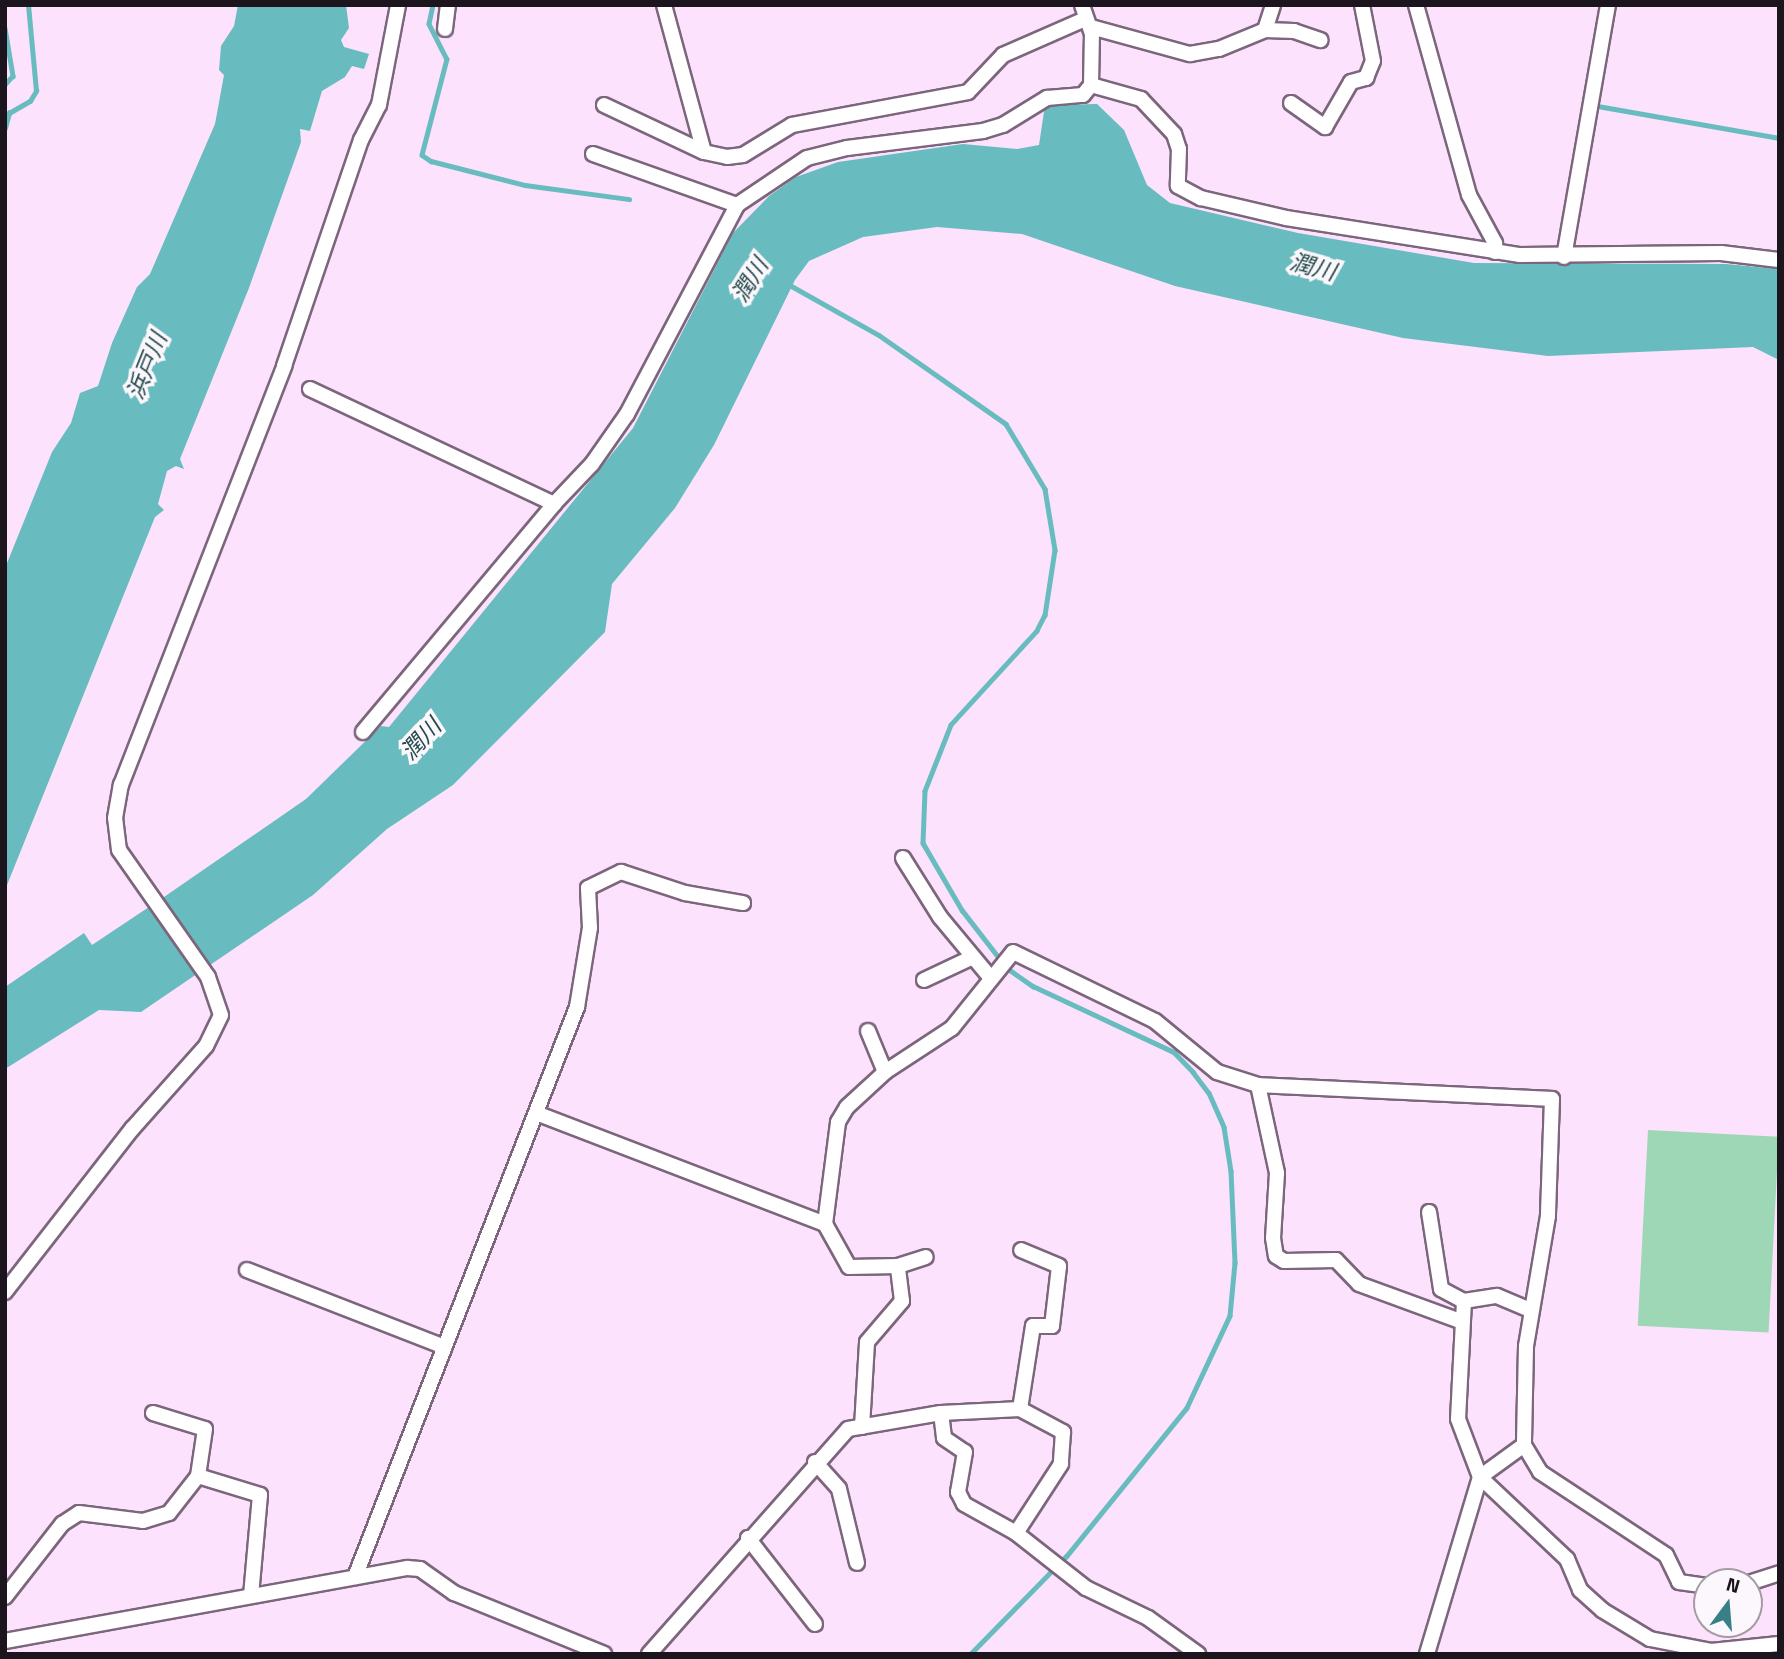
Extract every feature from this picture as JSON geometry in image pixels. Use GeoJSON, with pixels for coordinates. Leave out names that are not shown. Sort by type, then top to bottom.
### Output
{"type":"FeatureCollection","features":[{"type":"Feature","properties":{"kind":"street"},"geometry":{"type":"LineString","coordinates":[[5,1292],[132,1129],[206,1046],[221,1015],[208,977],[118,850],[115,818],[121,785],[284,366],[360,140],[379,105],[398,5]]}},
{"type":"Feature","properties":{"kind":"street"},"geometry":{"type":"LineString","coordinates":[[445,29],[448,5]]}},
{"type":"Feature","properties":{"kind":"street"},"geometry":{"type":"LineString","coordinates":[[664,5],[704,152]]}},
{"type":"Feature","properties":{"kind":"street"},"geometry":{"type":"LineString","coordinates":[[1265,30],[1273,5]]}},
{"type":"Feature","properties":{"kind":"street"},"geometry":{"type":"LineString","coordinates":[[1291,103],[1325,127],[1351,82],[1366,78],[1373,61],[1362,5]]}},
{"type":"Feature","properties":{"kind":"street"},"geometry":{"type":"LineString","coordinates":[[1416,5],[1469,195],[1495,243],[1495,252]]}},
{"type":"Feature","properties":{"kind":"street"},"geometry":{"type":"LineString","coordinates":[[1564,257],[1608,5]]}},
{"type":"Feature","properties":{"kind":"street"},"geometry":{"type":"LineString","coordinates":[[363,732],[554,504],[592,464],[627,414],[737,205],[807,158],[847,148],[983,131],[1003,125],[1047,98],[1083,94],[1091,80],[1088,21]]}},
{"type":"Feature","properties":{"kind":"street"},"geometry":{"type":"LineString","coordinates":[[604,105],[704,152],[743,155],[792,125],[960,95],[1003,55],[1088,21],[1190,54],[1219,49],[1265,30],[1294,31],[1320,40]]}},
{"type":"Feature","properties":{"kind":"street"},"geometry":{"type":"LineString","coordinates":[[1091,80],[1141,99],[1174,134],[1180,149],[1178,186],[1202,198],[1286,218],[1495,252],[1564,257],[1721,253],[1779,260]]}},
{"type":"Feature","properties":{"kind":"street"},"geometry":{"type":"LineString","coordinates":[[593,154],[737,205]]}},
{"type":"Feature","properties":{"kind":"street"},"geometry":{"type":"LineString","coordinates":[[310,389],[554,504]]}},
{"type":"Feature","properties":{"kind":"street"},"geometry":{"type":"LineString","coordinates":[[903,858],[971,958],[993,974]]}},
{"type":"Feature","properties":{"kind":"street"},"geometry":{"type":"LineString","coordinates":[[355,1577],[577,1007],[590,928],[588,888],[621,873],[685,893],[743,903]]}},
{"type":"Feature","properties":{"kind":"street"},"geometry":{"type":"LineString","coordinates":[[926,1257],[898,1265],[849,1267],[825,1223],[838,1122],[847,1107],[885,1072],[952,1028],[1013,952],[1155,1020],[1217,1072],[1258,1085],[1552,1099],[1548,1216],[1530,1310],[1524,1445],[1541,1472],[1666,1555],[1679,1582],[1693,1584]]}},
{"type":"Feature","properties":{"kind":"street"},"geometry":{"type":"LineString","coordinates":[[923,980],[971,958]]}},
{"type":"Feature","properties":{"kind":"street"},"geometry":{"type":"LineString","coordinates":[[868,1031],[885,1072]]}},
{"type":"Feature","properties":{"kind":"street"},"geometry":{"type":"LineString","coordinates":[[1258,1085],[1278,1173],[1273,1238],[1276,1256],[1284,1261],[1336,1260],[1359,1284],[1460,1321]]}},
{"type":"Feature","properties":{"kind":"street"},"geometry":{"type":"LineString","coordinates":[[536,1113],[825,1223]]}},
{"type":"Feature","properties":{"kind":"street"},"geometry":{"type":"LineString","coordinates":[[1429,1212],[1437,1284],[1464,1301],[1497,1296],[1530,1310]]}},
{"type":"Feature","properties":{"kind":"street"},"geometry":{"type":"LineString","coordinates":[[1020,1409],[1033,1326],[1052,1326],[1059,1266],[1021,1250]]}},
{"type":"Feature","properties":{"kind":"street"},"geometry":{"type":"LineString","coordinates":[[862,1427],[867,1342],[901,1301],[898,1265]]}},
{"type":"Feature","properties":{"kind":"street"},"geometry":{"type":"LineString","coordinates":[[247,1270],[444,1347]]}},
{"type":"Feature","properties":{"kind":"street"},"geometry":{"type":"LineString","coordinates":[[1464,1301],[1460,1321],[1458,1419],[1480,1477],[1488,1489],[1530,1522],[1567,1559],[1580,1590],[1624,1625],[1650,1639],[1686,1649],[1734,1650],[1779,1644]]}},
{"type":"Feature","properties":{"kind":"street"},"geometry":{"type":"LineString","coordinates":[[649,1654],[842,1433],[941,1413],[1020,1409],[1063,1432],[1061,1464],[1016,1533]]}},
{"type":"Feature","properties":{"kind":"street"},"geometry":{"type":"LineString","coordinates":[[5,1597],[62,1524],[79,1513],[143,1521],[169,1513],[198,1476],[205,1429],[153,1413]]}},
{"type":"Feature","properties":{"kind":"street"},"geometry":{"type":"LineString","coordinates":[[941,1413],[944,1438],[962,1448],[966,1457],[960,1499],[1016,1533],[1060,1570],[1149,1618],[1198,1654]]}},
{"type":"Feature","properties":{"kind":"street"},"geometry":{"type":"LineString","coordinates":[[1427,1654],[1480,1477],[1524,1445]]}},
{"type":"Feature","properties":{"kind":"street"},"geometry":{"type":"LineString","coordinates":[[814,1462],[839,1489],[857,1563]]}},
{"type":"Feature","properties":{"kind":"street"},"geometry":{"type":"LineString","coordinates":[[198,1476],[260,1495],[251,1595]]}},
{"type":"Feature","properties":{"kind":"street"},"geometry":{"type":"LineString","coordinates":[[748,1538],[815,1624]]}},
{"type":"Feature","properties":{"kind":"street"},"geometry":{"type":"LineString","coordinates":[[5,1641],[251,1595],[420,1569],[454,1594],[604,1654]]}},
{"type":"Feature","properties":{"kind":"shaded area"},"geometry":{"type":"Polygon","coordinates":[[[1648,1130],[1779,1137],[1769,1333],[1638,1326],[1648,1130]]]}},
{"type":"Feature","properties":{"kind":"water","name":"浜戸川"},"geometry":{"type":"Polygon","coordinates":[[[238,5],[346,5],[349,28],[341,40],[344,47],[369,54],[364,69],[352,66],[345,77],[322,91],[310,131],[300,129],[301,142],[249,288],[180,459],[184,469],[176,466],[167,471],[158,504],[164,510],[155,517],[5,890],[5,568],[52,452],[71,423],[80,393],[98,386],[112,343],[137,287],[150,274],[215,124],[224,75],[219,70],[221,46],[234,26],[238,5]]]}},
{"type":"Feature","properties":{"kind":"water","name":"潤川"},"geometry":{"type":"Polygon","coordinates":[[[1097,104],[1124,130],[1147,185],[1170,203],[1298,233],[1474,263],[1726,264],[1779,269],[1779,360],[1753,347],[1548,356],[1403,338],[1175,286],[1022,234],[937,227],[863,237],[809,261],[795,280],[714,445],[675,508],[612,584],[605,632],[453,785],[387,829],[313,895],[141,1012],[99,1010],[5,1069],[5,987],[84,933],[92,945],[164,897],[306,799],[381,726],[389,727],[633,428],[733,233],[769,196],[796,177],[838,162],[963,144],[1017,149],[1039,145],[1045,105],[1097,104]]]}},
{"type":"Feature","properties":{"kind":"waterway"},"geometry":{"type":"LineString","coordinates":[[5,128],[9,113],[30,101],[36,91],[28,5]]}},
{"type":"Feature","properties":{"kind":"waterway"},"geometry":{"type":"LineString","coordinates":[[433,5],[429,24],[447,59],[422,155],[431,161],[525,185],[629,199]]}},
{"type":"Feature","properties":{"kind":"waterway"},"geometry":{"type":"LineString","coordinates":[[5,28],[13,76],[5,85]]}},
{"type":"Feature","properties":{"kind":"waterway"},"geometry":{"type":"LineString","coordinates":[[1592,105],[1779,138]]}},
{"type":"Feature","properties":{"kind":"waterway"},"geometry":{"type":"LineString","coordinates":[[788,284],[879,335],[1006,424],[1045,489],[1055,550],[1045,615],[1037,631],[951,725],[925,791],[923,843],[962,910],[1007,968],[1033,986],[1174,1052],[1193,1072],[1209,1093],[1224,1127],[1231,1171],[1235,1263],[1230,1316],[1187,1408],[1067,1556],[971,1654]]}}]}
